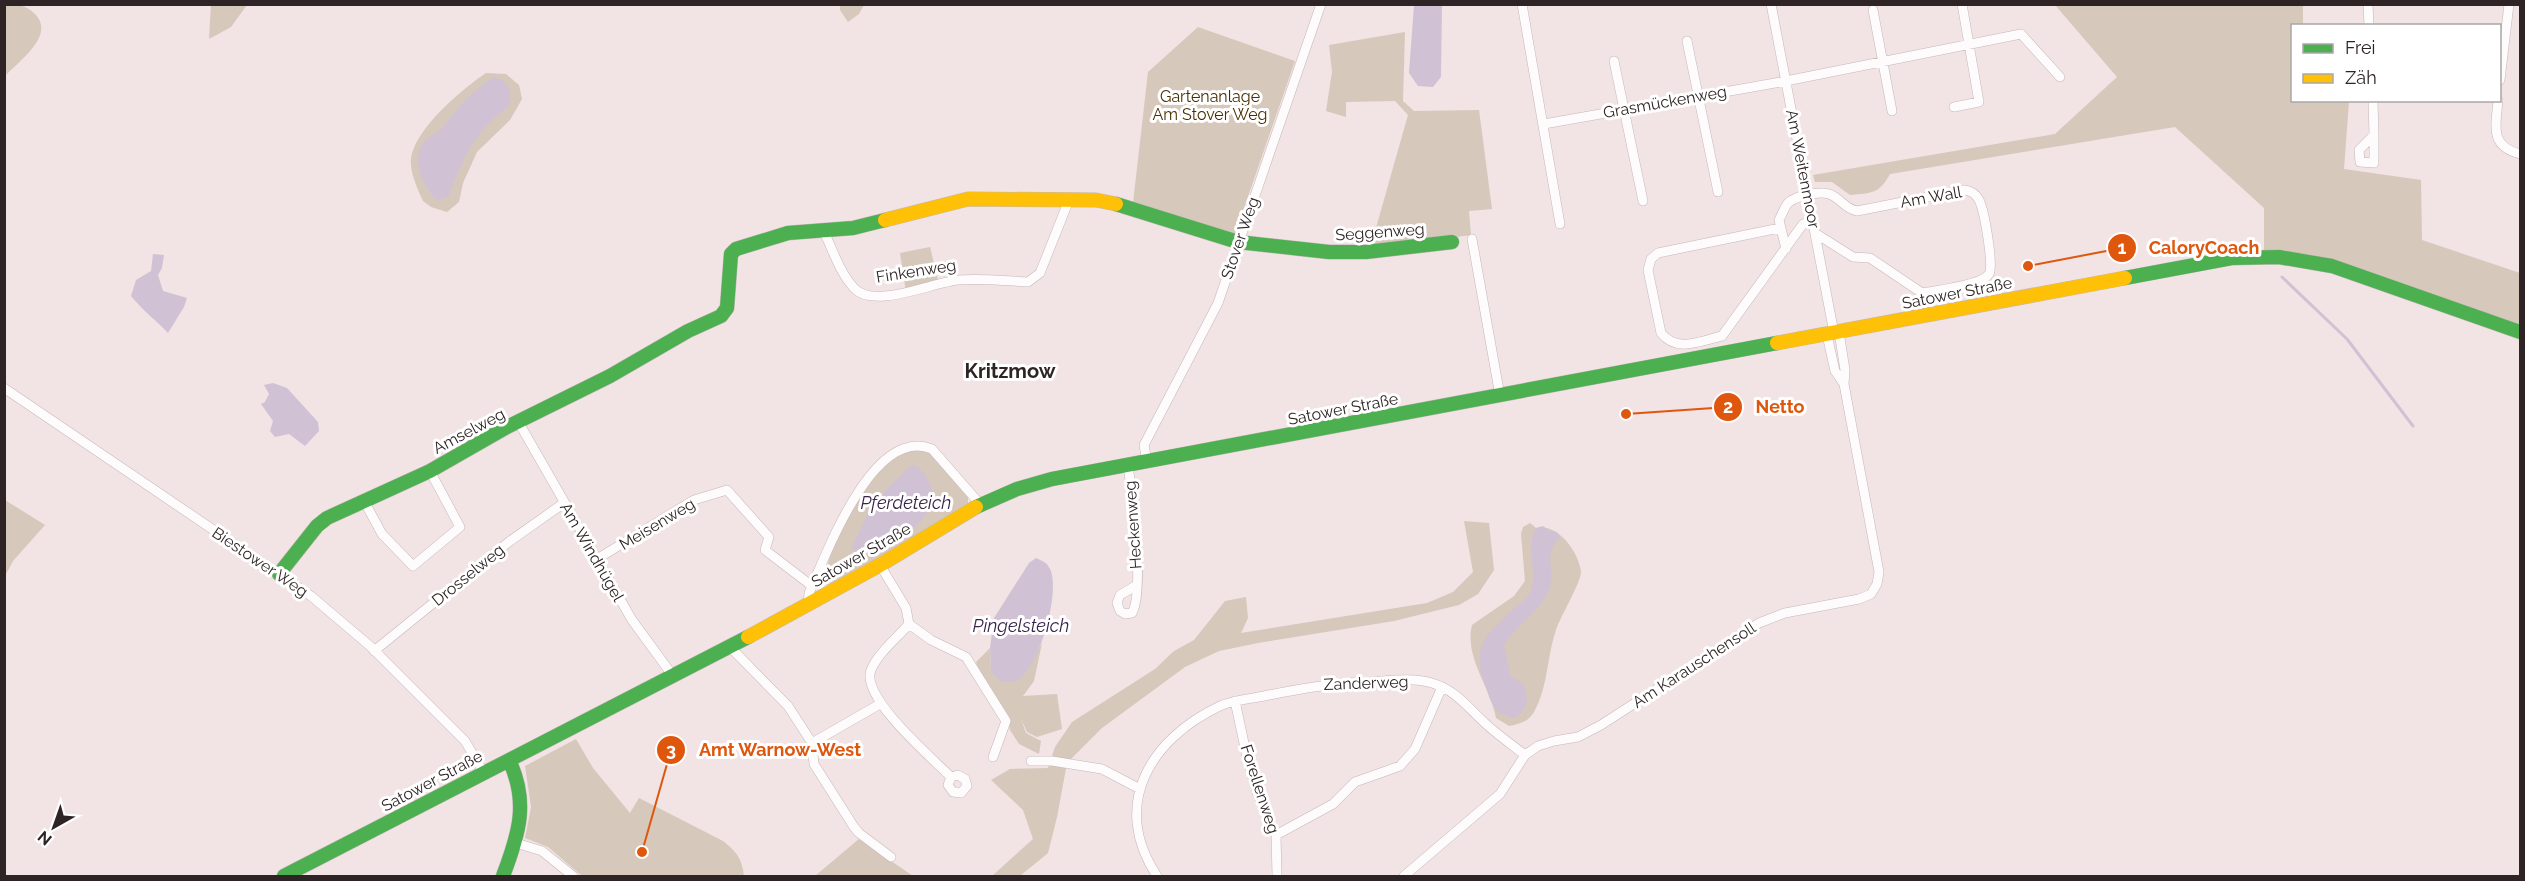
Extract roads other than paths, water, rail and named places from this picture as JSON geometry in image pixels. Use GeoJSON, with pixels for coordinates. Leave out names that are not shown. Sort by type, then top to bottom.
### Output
{"type":"FeatureCollection","features":[{"type":"Feature","properties":{"kind":"main road"},"geometry":{"type":"LineString","coordinates":[[824,232],[853,228],[968,199],[1096,200],[1126,206],[1238,243]]}},
{"type":"Feature","properties":{"kind":"main road","name":"Amselweg"},"geometry":{"type":"LineString","coordinates":[[279,574],[317,526],[327,518],[430,471],[507,427],[610,376],[688,331],[721,316],[728,308],[729,261],[736,249],[788,233],[824,232]]}},
{"type":"Feature","properties":{"kind":"main road","name":"Seggenweg"},"geometry":{"type":"LineString","coordinates":[[1238,243],[1347,254],[1452,243]]}},
{"type":"Feature","properties":{"kind":"main road","name":"Satower Straße"},"geometry":{"type":"LineString","coordinates":[[284,876],[808,605],[880,565],[980,504],[1023,487],[1128,465],[2232,258],[2303,260],[2332,266],[2520,332]]}},
{"type":"Feature","properties":{"kind":"main road"},"geometry":{"type":"LineString","coordinates":[[503,876],[516,843],[521,821],[521,795],[517,777],[509,760]]}},
{"type":"Feature","properties":{"kind":"street","name":"Stover Weg"},"geometry":{"type":"LineString","coordinates":[[1147,462],[1144,445],[1218,303],[1321,4]]}},
{"type":"Feature","properties":{"kind":"street"},"geometry":{"type":"LineString","coordinates":[[1522,4],[1560,224]]}},
{"type":"Feature","properties":{"kind":"street","name":"Am Weitenmoor"},"geometry":{"type":"LineString","coordinates":[[1772,4],[1833,333]]}},
{"type":"Feature","properties":{"kind":"street"},"geometry":{"type":"LineString","coordinates":[[1954,107],[1979,102],[1962,4]]}},
{"type":"Feature","properties":{"kind":"street"},"geometry":{"type":"LineString","coordinates":[[2368,4],[2369,24]]}},
{"type":"Feature","properties":{"kind":"street"},"geometry":{"type":"LineString","coordinates":[[2501,66],[2509,4]]}},
{"type":"Feature","properties":{"kind":"street"},"geometry":{"type":"LineString","coordinates":[[1873,10],[1892,111]]}},
{"type":"Feature","properties":{"kind":"street","name":"Grasmückenweg"},"geometry":{"type":"LineString","coordinates":[[1544,124],[1786,81],[2021,34],[2060,77]]}},
{"type":"Feature","properties":{"kind":"street"},"geometry":{"type":"LineString","coordinates":[[1687,41],[1718,192]]}},
{"type":"Feature","properties":{"kind":"street"},"geometry":{"type":"LineString","coordinates":[[1614,61],[1643,201]]}},
{"type":"Feature","properties":{"kind":"street"},"geometry":{"type":"LineString","coordinates":[[2373,102],[2374,135]]}},
{"type":"Feature","properties":{"kind":"street"},"geometry":{"type":"LineString","coordinates":[[2498,102],[2495,133],[2497,141],[2504,148],[2520,154]]}},
{"type":"Feature","properties":{"kind":"street","name":"Am Wall"},"geometry":{"type":"LineString","coordinates":[[1808,196],[1827,193],[1837,198],[1846,209],[1857,211],[1964,190],[1972,191],[1980,201],[1992,264],[1989,275],[1980,281],[1922,293],[1870,258],[1853,257],[1815,233]]}},
{"type":"Feature","properties":{"kind":"street"},"geometry":{"type":"LineString","coordinates":[[1786,249],[1779,220],[1789,202],[1808,196]]}},
{"type":"Feature","properties":{"kind":"street","name":"Finkenweg"},"geometry":{"type":"LineString","coordinates":[[824,232],[845,274],[856,290],[865,294],[884,296],[958,280],[1028,282],[1040,273],[1069,201]]}},
{"type":"Feature","properties":{"kind":"street"},"geometry":{"type":"LineString","coordinates":[[1780,228],[1658,253],[1651,259],[1648,270],[1661,333],[1667,340],[1676,345],[1722,336],[1803,224],[1813,221]]}},
{"type":"Feature","properties":{"kind":"street"},"geometry":{"type":"LineString","coordinates":[[1472,239],[1500,396]]}},
{"type":"Feature","properties":{"kind":"street","name":"Am Karauschensoll"},"geometry":{"type":"LineString","coordinates":[[1525,755],[1539,746],[1578,737],[1759,623],[1785,613],[1859,599],[1871,594],[1877,584],[1879,572],[1844,384],[1845,370],[1833,333]]}},
{"type":"Feature","properties":{"kind":"street","name":"Biestower Weg"},"geometry":{"type":"LineString","coordinates":[[4,388],[279,574],[329,611],[374,651],[465,741],[484,772]]}},
{"type":"Feature","properties":{"kind":"street","name":"Am Windhügel"},"geometry":{"type":"LineString","coordinates":[[519,423],[632,620],[672,676]]}},
{"type":"Feature","properties":{"kind":"street"},"geometry":{"type":"LineString","coordinates":[[808,605],[812,586],[855,495],[886,457],[909,446],[922,444],[932,449],[980,504]]}},
{"type":"Feature","properties":{"kind":"street","name":"Heckenweg"},"geometry":{"type":"LineString","coordinates":[[1128,465],[1137,585]]}},
{"type":"Feature","properties":{"kind":"street"},"geometry":{"type":"LineString","coordinates":[[364,501],[382,534],[413,566],[460,527],[430,471]]}},
{"type":"Feature","properties":{"kind":"street","name":"Meisenweg"},"geometry":{"type":"LineString","coordinates":[[597,559],[694,500],[727,490],[769,537],[765,550],[812,586]]}},
{"type":"Feature","properties":{"kind":"street","name":"Drosselweg"},"geometry":{"type":"LineString","coordinates":[[374,651],[510,541],[564,503]]}},
{"type":"Feature","properties":{"kind":"street"},"geometry":{"type":"LineString","coordinates":[[880,565],[906,608],[909,624],[932,640],[966,657],[1006,720],[993,757]]}},
{"type":"Feature","properties":{"kind":"street"},"geometry":{"type":"LineString","coordinates":[[909,624],[879,656],[870,672],[871,688],[880,704],[951,777]]}},
{"type":"Feature","properties":{"kind":"street"},"geometry":{"type":"LineString","coordinates":[[730,646],[788,706],[812,743],[814,764],[859,833],[891,857]]}},
{"type":"Feature","properties":{"kind":"street","name":"Zanderweg"},"geometry":{"type":"LineString","coordinates":[[1157,876],[1141,841],[1137,809],[1140,789],[1147,771],[1164,745],[1179,732],[1220,706],[1235,701],[1329,683],[1429,682],[1462,699],[1484,722],[1525,755]]}},
{"type":"Feature","properties":{"kind":"street"},"geometry":{"type":"LineString","coordinates":[[1276,835],[1333,804],[1355,782],[1400,766],[1415,748],[1442,687]]}},
{"type":"Feature","properties":{"kind":"street","name":"Forellenweg"},"geometry":{"type":"LineString","coordinates":[[1235,701],[1258,795],[1276,835],[1277,876]]}},
{"type":"Feature","properties":{"kind":"street"},"geometry":{"type":"LineString","coordinates":[[812,743],[880,704]]}},
{"type":"Feature","properties":{"kind":"street"},"geometry":{"type":"LineString","coordinates":[[1404,876],[1500,794],[1525,755]]}},
{"type":"Feature","properties":{"kind":"street"},"geometry":{"type":"LineString","coordinates":[[1031,761],[1052,761],[1102,769],[1140,789]]}},
{"type":"Feature","properties":{"kind":"street"},"geometry":{"type":"LineString","coordinates":[[516,843],[542,851],[573,876]]}},
{"type":"Feature","properties":{"kind":"water"},"geometry":{"type":"Polygon","coordinates":[[[1414,5],[1442,5],[1441,77],[1433,87],[1418,86],[1409,73],[1414,5]]]}},
{"type":"Feature","properties":{"kind":"water"},"geometry":{"type":"Polygon","coordinates":[[[494,77],[503,81],[510,89],[509,105],[484,128],[472,144],[448,197],[437,200],[427,187],[420,172],[418,156],[421,148],[425,141],[442,128],[467,99],[494,77]]]}},
{"type":"Feature","properties":{"kind":"water"},"geometry":{"type":"Polygon","coordinates":[[[153,254],[164,255],[162,268],[158,275],[163,291],[187,298],[168,333],[131,296],[136,280],[151,271],[153,254]]]}},
{"type":"Feature","properties":{"kind":"water"},"geometry":{"type":"Polygon","coordinates":[[[273,383],[287,388],[318,422],[319,431],[305,446],[289,434],[275,437],[270,431],[273,421],[261,404],[265,402],[269,394],[264,385],[273,383]]]}},
{"type":"Feature","properties":{"kind":"water","name":"Pferdeteich"},"geometry":{"type":"Polygon","coordinates":[[[914,465],[929,482],[933,494],[930,507],[923,519],[911,530],[883,547],[857,554],[852,547],[874,502],[908,468],[914,465]]]}},
{"type":"Feature","properties":{"kind":"water"},"geometry":{"type":"Polygon","coordinates":[[[1543,526],[1550,531],[1557,532],[1560,537],[1551,552],[1550,586],[1538,608],[1504,645],[1511,677],[1523,683],[1526,694],[1525,707],[1515,718],[1502,714],[1492,705],[1481,673],[1481,651],[1489,633],[1530,593],[1533,583],[1531,550],[1533,535],[1536,528],[1543,526]]]}},
{"type":"Feature","properties":{"kind":"water","name":"Pingelsteich"},"geometry":{"type":"Polygon","coordinates":[[[1036,558],[1047,565],[1053,580],[1053,594],[1046,630],[1033,662],[1025,674],[1016,681],[1002,682],[991,672],[990,648],[994,618],[1029,563],[1036,558]]]}},
{"type":"Feature","properties":{"kind":"waterway"},"geometry":{"type":"LineString","coordinates":[[2282,277],[2347,339],[2413,426]]}},
{"type":"Feature","properties":{"kind":"place","name":"CaloryCoach"},"geometry":{"type":"Point","coordinates":[2028,266]}},
{"type":"Feature","properties":{"kind":"place","name":"Netto"},"geometry":{"type":"Point","coordinates":[1626,414]}},
{"type":"Feature","properties":{"kind":"place","name":"Amt Warnow-West"},"geometry":{"type":"Point","coordinates":[642,852]}},
{"type":"Feature","properties":{"kind":"district","name":"Kritzmow"},"geometry":{"type":"Point","coordinates":[1010,371]}},
{"type":"Feature","properties":{"kind":"park label","name":"Gartenanlage Am Stover Weg"},"geometry":{"type":"Point","coordinates":[1210,105]}}]}
